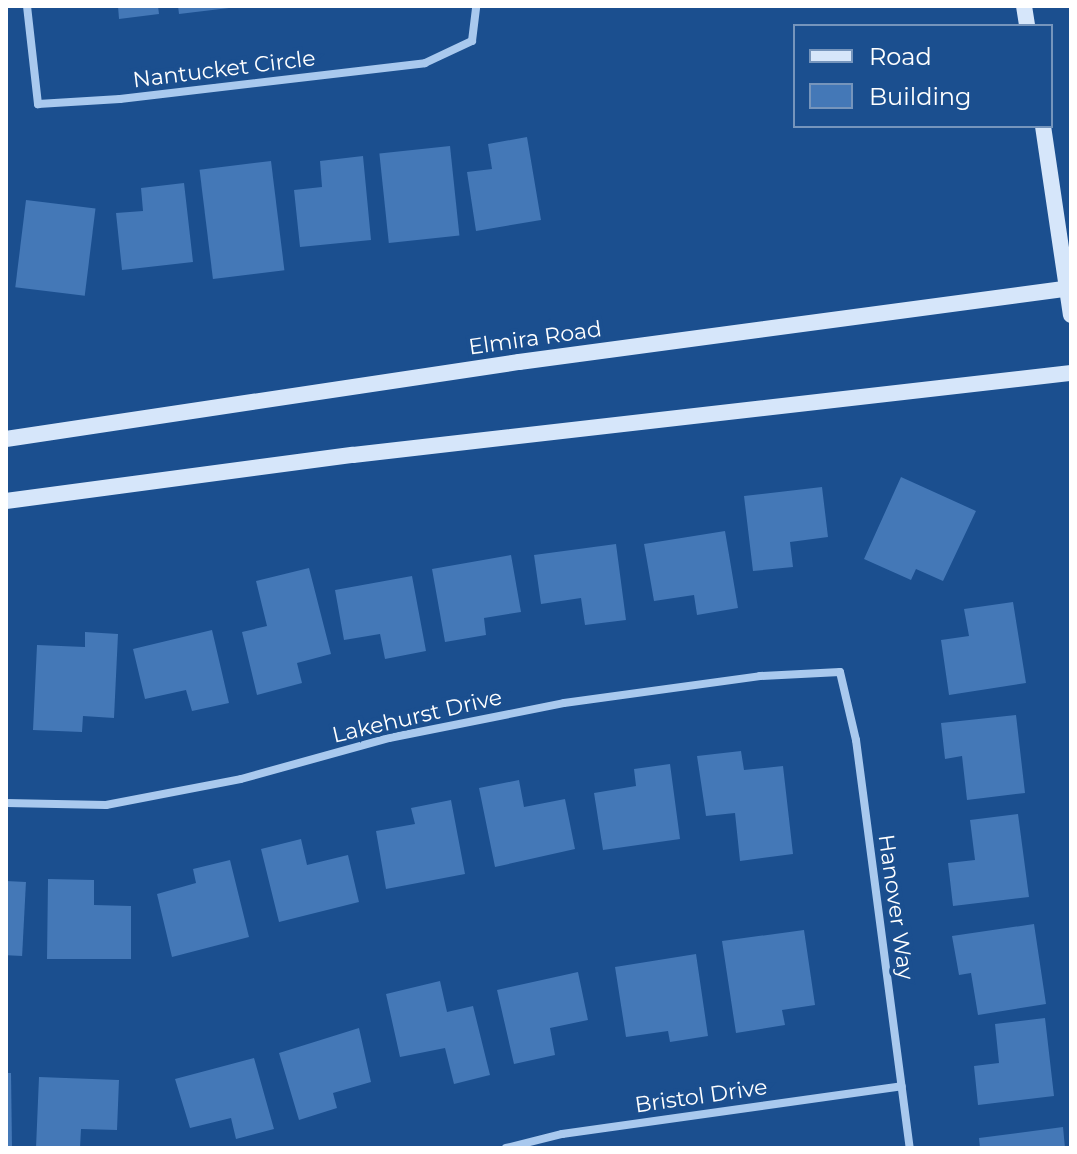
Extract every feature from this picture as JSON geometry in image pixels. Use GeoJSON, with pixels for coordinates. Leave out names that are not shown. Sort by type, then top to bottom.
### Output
{"type":"FeatureCollection","features":[{"type":"Feature","properties":{"kind":"main road"},"geometry":{"type":"LineString","coordinates":[[1043,128],[1071,315]]}},
{"type":"Feature","properties":{"kind":"main road","name":"Elmira Road"},"geometry":{"type":"LineString","coordinates":[[6,439],[519,362],[1069,288]]}},
{"type":"Feature","properties":{"kind":"main road"},"geometry":{"type":"LineString","coordinates":[[6,501],[353,455],[1071,373]]}},
{"type":"Feature","properties":{"kind":"street","name":"Nantucket Circle"},"geometry":{"type":"LineString","coordinates":[[27,6],[38,104],[120,99],[425,63],[472,41],[476,6]]}},
{"type":"Feature","properties":{"kind":"street","name":"Lakehurst Drive"},"geometry":{"type":"LineString","coordinates":[[6,803],[106,805],[241,779],[389,738],[564,703],[760,676],[840,672]]}},
{"type":"Feature","properties":{"kind":"street","name":"Hanover Way"},"geometry":{"type":"LineString","coordinates":[[840,672],[856,740],[910,1148]]}},
{"type":"Feature","properties":{"kind":"street","name":"Bristol Drive"},"geometry":{"type":"LineString","coordinates":[[506,1148],[562,1134],[902,1086]]}},
{"type":"Feature","properties":{"kind":"building"},"geometry":{"type":"Polygon","coordinates":[[[118,6],[158,6],[159,14],[119,19],[118,6]]]}},
{"type":"Feature","properties":{"kind":"building"},"geometry":{"type":"Polygon","coordinates":[[[178,6],[229,6],[229,8],[179,14],[178,6]]]}},
{"type":"Feature","properties":{"kind":"building"},"geometry":{"type":"Polygon","coordinates":[[[527,137],[541,220],[476,231],[467,172],[492,169],[488,144],[527,137]]]}},
{"type":"Feature","properties":{"kind":"building"},"geometry":{"type":"Polygon","coordinates":[[[450,146],[459,236],[389,243],[379,153],[450,146]]]}},
{"type":"Feature","properties":{"kind":"building"},"geometry":{"type":"Polygon","coordinates":[[[363,156],[371,240],[300,247],[294,190],[322,187],[320,161],[363,156]]]}},
{"type":"Feature","properties":{"kind":"building"},"geometry":{"type":"Polygon","coordinates":[[[271,161],[284,270],[213,279],[200,170],[271,161]]]}},
{"type":"Feature","properties":{"kind":"building"},"geometry":{"type":"Polygon","coordinates":[[[184,183],[193,262],[122,270],[116,213],[143,211],[141,188],[184,183]]]}},
{"type":"Feature","properties":{"kind":"building"},"geometry":{"type":"Polygon","coordinates":[[[26,200],[95,209],[85,296],[15,287],[26,200]]]}},
{"type":"Feature","properties":{"kind":"building"},"geometry":{"type":"Polygon","coordinates":[[[901,477],[976,511],[943,581],[916,569],[911,580],[864,559],[901,477]]]}},
{"type":"Feature","properties":{"kind":"building"},"geometry":{"type":"Polygon","coordinates":[[[822,487],[828,537],[790,542],[793,567],[753,571],[744,496],[822,487]]]}},
{"type":"Feature","properties":{"kind":"building"},"geometry":{"type":"Polygon","coordinates":[[[725,531],[738,608],[697,615],[694,595],[654,601],[644,544],[725,531]]]}},
{"type":"Feature","properties":{"kind":"building"},"geometry":{"type":"Polygon","coordinates":[[[616,544],[626,620],[585,625],[581,598],[541,604],[534,555],[616,544]]]}},
{"type":"Feature","properties":{"kind":"building"},"geometry":{"type":"Polygon","coordinates":[[[511,555],[521,612],[484,618],[486,635],[445,642],[432,569],[511,555]]]}},
{"type":"Feature","properties":{"kind":"building"},"geometry":{"type":"Polygon","coordinates":[[[309,568],[331,654],[297,663],[302,683],[257,695],[242,632],[267,626],[256,581],[309,568]]]}},
{"type":"Feature","properties":{"kind":"building"},"geometry":{"type":"Polygon","coordinates":[[[412,576],[426,651],[385,659],[380,634],[344,640],[335,590],[412,576]]]}},
{"type":"Feature","properties":{"kind":"building"},"geometry":{"type":"Polygon","coordinates":[[[1013,602],[1026,683],[949,695],[941,640],[969,636],[964,609],[1013,602]]]}},
{"type":"Feature","properties":{"kind":"building"},"geometry":{"type":"Polygon","coordinates":[[[212,630],[229,703],[192,711],[186,690],[145,699],[133,649],[212,630]]]}},
{"type":"Feature","properties":{"kind":"building"},"geometry":{"type":"Polygon","coordinates":[[[85,632],[118,634],[114,718],[83,716],[82,732],[33,730],[37,645],[85,647],[85,632]]]}},
{"type":"Feature","properties":{"kind":"building"},"geometry":{"type":"Polygon","coordinates":[[[1016,715],[1025,793],[967,800],[962,756],[945,759],[941,723],[1016,715]]]}},
{"type":"Feature","properties":{"kind":"building"},"geometry":{"type":"Polygon","coordinates":[[[741,751],[744,770],[783,766],[793,854],[740,861],[735,813],[706,816],[697,756],[741,751]]]}},
{"type":"Feature","properties":{"kind":"building"},"geometry":{"type":"Polygon","coordinates":[[[670,764],[680,839],[603,850],[594,793],[636,786],[634,769],[670,764]]]}},
{"type":"Feature","properties":{"kind":"building"},"geometry":{"type":"Polygon","coordinates":[[[519,780],[524,807],[565,799],[575,849],[495,867],[479,788],[519,780]]]}},
{"type":"Feature","properties":{"kind":"building"},"geometry":{"type":"Polygon","coordinates":[[[451,800],[465,874],[386,889],[376,831],[415,824],[411,808],[451,800]]]}},
{"type":"Feature","properties":{"kind":"building"},"geometry":{"type":"Polygon","coordinates":[[[1018,814],[1029,897],[953,906],[948,863],[975,860],[970,820],[1018,814]]]}},
{"type":"Feature","properties":{"kind":"building"},"geometry":{"type":"Polygon","coordinates":[[[301,839],[307,865],[348,855],[359,902],[279,922],[261,849],[301,839]]]}},
{"type":"Feature","properties":{"kind":"building"},"geometry":{"type":"Polygon","coordinates":[[[230,860],[249,937],[172,957],[157,894],[196,883],[193,869],[230,860]]]}},
{"type":"Feature","properties":{"kind":"building"},"geometry":{"type":"Polygon","coordinates":[[[48,879],[94,880],[94,905],[131,906],[131,959],[47,959],[48,879]]]}},
{"type":"Feature","properties":{"kind":"building"},"geometry":{"type":"Polygon","coordinates":[[[6,881],[26,882],[22,956],[6,955],[6,881]]]}},
{"type":"Feature","properties":{"kind":"building"},"geometry":{"type":"Polygon","coordinates":[[[1034,924],[1046,1004],[978,1015],[971,973],[959,975],[952,936],[1034,924]]]}},
{"type":"Feature","properties":{"kind":"building"},"geometry":{"type":"Polygon","coordinates":[[[804,930],[815,1005],[782,1010],[785,1025],[736,1033],[722,941],[804,930]]]}},
{"type":"Feature","properties":{"kind":"building"},"geometry":{"type":"Polygon","coordinates":[[[696,954],[708,1036],[670,1042],[668,1031],[626,1037],[615,967],[696,954]]]}},
{"type":"Feature","properties":{"kind":"building"},"geometry":{"type":"Polygon","coordinates":[[[578,972],[588,1020],[550,1028],[555,1055],[514,1064],[497,990],[578,972]]]}},
{"type":"Feature","properties":{"kind":"building"},"geometry":{"type":"Polygon","coordinates":[[[440,981],[447,1012],[473,1006],[490,1075],[454,1084],[445,1048],[400,1057],[386,994],[440,981]]]}},
{"type":"Feature","properties":{"kind":"building"},"geometry":{"type":"Polygon","coordinates":[[[1045,1018],[1054,1096],[978,1105],[974,1066],[999,1063],[995,1024],[1045,1018]]]}},
{"type":"Feature","properties":{"kind":"building"},"geometry":{"type":"Polygon","coordinates":[[[359,1028],[371,1082],[333,1093],[337,1108],[299,1120],[279,1053],[359,1028]]]}},
{"type":"Feature","properties":{"kind":"building"},"geometry":{"type":"Polygon","coordinates":[[[254,1058],[274,1129],[236,1139],[231,1118],[190,1128],[175,1079],[254,1058]]]}},
{"type":"Feature","properties":{"kind":"building"},"geometry":{"type":"Polygon","coordinates":[[[6,1073],[11,1073],[12,1148],[6,1148],[6,1073]]]}},
{"type":"Feature","properties":{"kind":"building"},"geometry":{"type":"Polygon","coordinates":[[[39,1077],[119,1080],[117,1130],[81,1129],[80,1148],[36,1148],[39,1077]]]}},
{"type":"Feature","properties":{"kind":"building"},"geometry":{"type":"Polygon","coordinates":[[[1063,1127],[1065,1148],[980,1148],[979,1138],[1063,1127]]]}}]}
